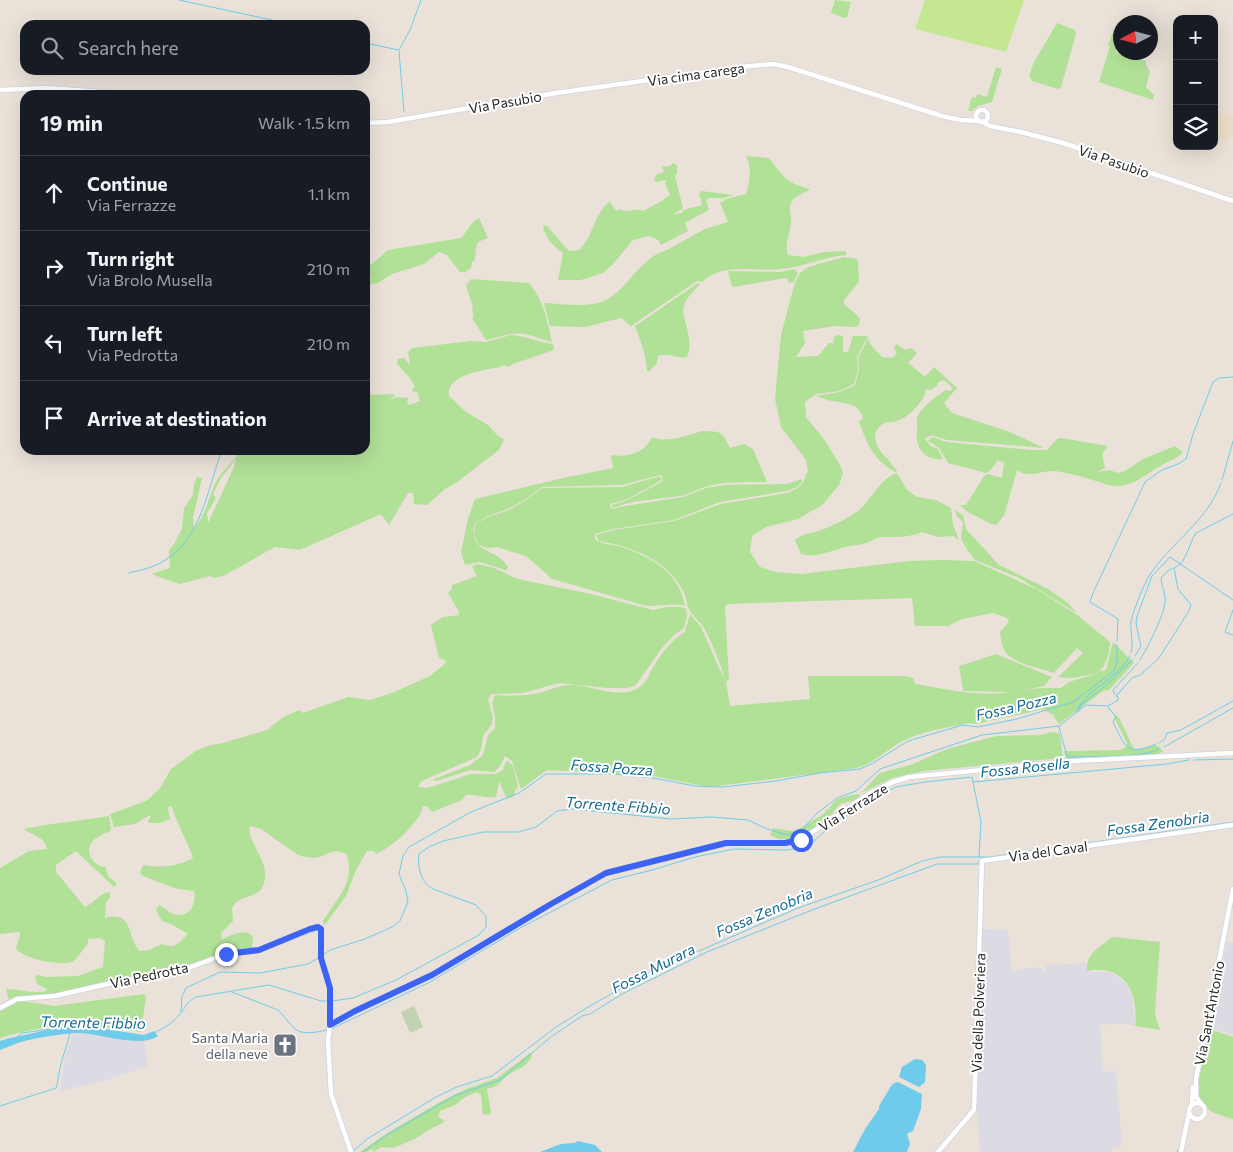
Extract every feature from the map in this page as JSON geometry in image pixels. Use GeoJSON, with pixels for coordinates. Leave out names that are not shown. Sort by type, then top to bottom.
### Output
{"type":"FeatureCollection","features":[{"type":"Feature","properties":{"kind":"street","name":"Via cima carega"},"geometry":{"type":"LineString","coordinates":[[604,87],[761,65],[773,64],[788,67]]}},
{"type":"Feature","properties":{"kind":"street","name":"Via Pasubio"},"geometry":{"type":"LineString","coordinates":[[788,67],[942,116],[980,121],[994,127],[1063,143],[1233,201]]}},
{"type":"Feature","properties":{"kind":"street","name":"Via Pasubio"},"geometry":{"type":"LineString","coordinates":[[370,123],[407,120],[556,93],[604,87]]}},
{"type":"Feature","properties":{"kind":"street"},"geometry":{"type":"LineString","coordinates":[[0,90],[47,88],[74,90]]}},
{"type":"Feature","properties":{"kind":"street"},"geometry":{"type":"LineString","coordinates":[[962,120],[981,110],[986,111],[994,127]]}},
{"type":"Feature","properties":{"kind":"street"},"geometry":{"type":"LineString","coordinates":[[978,112],[976,116],[980,121],[984,122],[988,118]]}},
{"type":"Feature","properties":{"kind":"street","name":"Via Ferrazze"},"geometry":{"type":"LineString","coordinates":[[329,1028],[355,1011],[432,975],[543,908],[606,873],[726,843],[785,843],[801,840],[867,795],[900,780],[1066,762],[1233,753]]}},
{"type":"Feature","properties":{"kind":"street","name":"Via del Caval"},"geometry":{"type":"LineString","coordinates":[[982,861],[1233,825]]}},
{"type":"Feature","properties":{"kind":"street","name":"Via della Polveriera"},"geometry":{"type":"LineString","coordinates":[[938,1152],[974,1110],[982,861]]}},
{"type":"Feature","properties":{"kind":"street","name":"Via Sant'Antonio"},"geometry":{"type":"LineString","coordinates":[[1184,1135],[1190,1122],[1204,1114],[1204,1108],[1195,1092],[1196,1079],[1233,889]]}},
{"type":"Feature","properties":{"kind":"street","name":"Via Pedrotta"},"geometry":{"type":"LineString","coordinates":[[0,1008],[16,999],[55,996],[116,982],[175,972],[234,952],[259,950],[318,927],[322,932],[321,956],[330,988],[329,1028]]}},
{"type":"Feature","properties":{"kind":"street"},"geometry":{"type":"LineString","coordinates":[[329,1028],[331,1094],[351,1152]]}},
{"type":"Feature","properties":{"kind":"street","name":"Via Sant'Antonio"},"geometry":{"type":"LineString","coordinates":[[1181,1152],[1192,1105],[1192,1091],[1196,1079]]}},
{"type":"Feature","properties":{"kind":"street"},"geometry":{"type":"LineString","coordinates":[[1192,1105],[1198,1103],[1202,1105]]}},
{"type":"Feature","properties":{"kind":"street"},"geometry":{"type":"LineString","coordinates":[[1189,1113],[1197,1119]]}},
{"type":"Feature","properties":{"kind":"shaded area"},"geometry":{"type":"Polygon","coordinates":[[[1218,114],[1233,115],[1233,135],[1230,136],[1228,141],[1218,138],[1218,114]]]}},
{"type":"Feature","properties":{"kind":"shaded area"},"geometry":{"type":"Polygon","coordinates":[[[982,929],[1008,930],[1012,971],[1037,967],[1046,972],[1046,965],[1086,963],[1087,972],[1110,972],[1126,983],[1132,996],[1134,1026],[1122,1023],[1100,1025],[1103,1072],[1116,1071],[1122,1146],[1112,1148],[1110,1152],[980,1152],[977,1110],[982,929]]]}},
{"type":"Feature","properties":{"kind":"shaded area"},"geometry":{"type":"Polygon","coordinates":[[[1227,942],[1233,943],[1233,1035],[1209,1028],[1227,942]]]}},
{"type":"Feature","properties":{"kind":"shaded area"},"geometry":{"type":"Polygon","coordinates":[[[73,1034],[144,1041],[148,1066],[110,1079],[60,1091],[65,1057],[73,1034]]]}},
{"type":"Feature","properties":{"kind":"green space"},"geometry":{"type":"Polygon","coordinates":[[[835,0],[851,2],[847,17],[844,18],[831,13],[835,0]]]}},
{"type":"Feature","properties":{"kind":"green space"},"geometry":{"type":"Polygon","coordinates":[[[925,0],[1024,0],[1006,52],[915,29],[925,0]]]}},
{"type":"Feature","properties":{"kind":"green space"},"geometry":{"type":"Polygon","coordinates":[[[1057,23],[1075,30],[1076,34],[1061,87],[1058,89],[1032,81],[1029,76],[1034,62],[1057,23]]]}},
{"type":"Feature","properties":{"kind":"green space"},"geometry":{"type":"Polygon","coordinates":[[[1113,32],[1113,60],[1146,61],[1150,72],[1146,87],[1154,95],[1153,100],[1099,82],[1110,46],[1108,45],[1113,32]]]}},
{"type":"Feature","properties":{"kind":"green space"},"geometry":{"type":"Polygon","coordinates":[[[996,67],[1002,69],[992,102],[968,111],[972,97],[976,98],[977,94],[987,97],[996,67]]]}},
{"type":"Feature","properties":{"kind":"green space"},"geometry":{"type":"Polygon","coordinates":[[[746,156],[769,158],[785,178],[810,189],[795,198],[790,205],[791,223],[787,243],[788,255],[804,257],[824,252],[846,251],[846,255],[789,268],[770,270],[739,269],[720,272],[702,282],[697,281],[631,326],[621,318],[585,327],[550,326],[544,303],[578,305],[598,303],[608,299],[652,257],[705,229],[728,222],[720,203],[726,199],[746,194],[750,175],[746,156]]]}},
{"type":"Feature","properties":{"kind":"green space"},"geometry":{"type":"Polygon","coordinates":[[[673,163],[677,165],[675,176],[683,208],[674,214],[702,205],[699,196],[701,191],[734,195],[723,198],[708,198],[706,202],[709,209],[685,223],[688,231],[661,245],[658,240],[650,236],[633,240],[603,273],[581,280],[558,280],[563,253],[556,248],[545,234],[543,225],[547,226],[567,249],[570,251],[579,250],[584,245],[603,208],[608,203],[610,202],[616,211],[619,209],[643,211],[670,195],[665,183],[667,180],[656,182],[654,180],[656,175],[664,172],[662,167],[670,166],[673,163]]]}},
{"type":"Feature","properties":{"kind":"green space"},"geometry":{"type":"Polygon","coordinates":[[[479,218],[488,238],[478,242],[475,260],[472,262],[471,268],[465,272],[460,272],[447,255],[439,252],[424,264],[392,274],[378,283],[370,284],[370,266],[388,250],[461,238],[474,221],[479,218]]]}},
{"type":"Feature","properties":{"kind":"green space"},"geometry":{"type":"Polygon","coordinates":[[[844,257],[858,260],[859,282],[844,300],[844,304],[860,319],[859,325],[855,327],[835,326],[803,331],[805,343],[796,357],[818,356],[829,343],[833,343],[834,337],[838,335],[843,336],[843,352],[848,352],[853,336],[868,336],[857,357],[858,369],[854,384],[840,391],[816,394],[805,402],[806,417],[824,439],[840,465],[843,473],[839,485],[822,505],[798,519],[766,527],[752,536],[750,552],[760,567],[776,572],[801,574],[910,561],[974,561],[1036,589],[1076,614],[1110,642],[1107,658],[1099,672],[1106,670],[1113,642],[1134,663],[1109,690],[1103,691],[1059,724],[1053,715],[1044,709],[976,724],[969,723],[943,728],[909,738],[869,763],[857,768],[709,787],[647,775],[547,770],[521,789],[512,761],[505,756],[500,766],[494,772],[471,770],[436,781],[432,780],[470,765],[483,755],[488,735],[495,728],[492,703],[495,695],[529,695],[570,685],[618,693],[635,690],[645,682],[655,663],[667,648],[685,632],[690,614],[701,627],[725,678],[707,634],[689,610],[683,591],[675,579],[657,562],[624,547],[599,541],[596,535],[614,530],[674,521],[721,504],[787,493],[798,488],[803,482],[808,471],[806,460],[781,427],[775,399],[781,335],[794,286],[800,273],[808,267],[844,257]],[[912,598],[727,604],[725,607],[729,680],[726,681],[730,706],[810,699],[808,676],[905,676],[913,678],[915,684],[950,690],[985,694],[1009,692],[963,691],[959,666],[996,654],[1052,677],[1044,686],[1024,690],[1061,688],[1069,682],[1098,673],[1073,678],[1058,677],[1083,653],[1077,648],[1054,673],[1024,664],[1013,658],[1004,650],[1000,632],[1009,622],[1007,618],[993,613],[962,619],[948,626],[915,626],[912,598]]]}},
{"type":"Feature","properties":{"kind":"green space"},"geometry":{"type":"Polygon","coordinates":[[[794,269],[798,273],[794,282],[788,283],[789,280],[786,278],[732,287],[728,271],[780,272],[794,269]]]}},
{"type":"Feature","properties":{"kind":"green space"},"geometry":{"type":"Polygon","coordinates":[[[471,279],[529,283],[542,304],[552,342],[520,334],[505,335],[486,340],[472,318],[474,316],[473,307],[466,286],[471,279]]]}},
{"type":"Feature","properties":{"kind":"green space"},"geometry":{"type":"Polygon","coordinates":[[[698,283],[700,284],[688,298],[683,308],[689,342],[687,357],[658,356],[657,363],[649,372],[635,326],[698,283]]]}},
{"type":"Feature","properties":{"kind":"green space"},"geometry":{"type":"Polygon","coordinates":[[[511,335],[553,344],[554,350],[508,367],[504,365],[468,374],[453,383],[449,389],[449,396],[466,412],[488,425],[498,436],[504,439],[499,450],[445,489],[427,505],[414,504],[413,493],[408,493],[389,525],[381,514],[300,550],[275,547],[225,575],[215,578],[210,576],[179,584],[151,574],[170,568],[169,550],[182,529],[184,508],[193,495],[197,477],[202,478],[193,518],[194,528],[202,517],[218,478],[237,455],[370,455],[370,395],[394,394],[390,400],[396,397],[409,398],[407,401],[409,405],[420,401],[417,392],[413,392],[412,389],[415,387],[410,378],[397,364],[398,359],[404,358],[410,365],[408,352],[412,348],[471,341],[486,342],[511,335]],[[236,459],[221,478],[213,494],[216,498],[207,513],[208,523],[236,459]]]}},
{"type":"Feature","properties":{"kind":"green space"},"geometry":{"type":"Polygon","coordinates":[[[868,338],[870,344],[882,357],[893,358],[897,353],[894,348],[896,344],[906,350],[911,348],[917,353],[908,363],[925,377],[934,367],[957,388],[944,403],[952,413],[1010,432],[1044,448],[947,440],[931,435],[925,439],[931,446],[938,449],[943,459],[931,458],[926,455],[919,448],[917,418],[929,402],[945,390],[950,391],[953,388],[944,380],[938,382],[937,386],[930,390],[926,389],[922,400],[906,417],[893,422],[887,422],[877,429],[875,439],[879,449],[897,470],[896,472],[888,468],[868,444],[859,422],[863,418],[858,409],[846,403],[830,401],[815,396],[840,392],[855,385],[859,369],[858,358],[868,338]]]}},
{"type":"Feature","properties":{"kind":"green space"},"geometry":{"type":"Polygon","coordinates":[[[702,431],[720,433],[730,448],[744,444],[753,449],[767,482],[720,484],[683,495],[637,501],[615,508],[612,505],[628,500],[663,481],[662,476],[622,485],[542,487],[506,510],[490,515],[474,524],[474,534],[479,546],[502,560],[508,567],[507,570],[480,562],[465,565],[461,552],[468,519],[475,499],[613,468],[611,455],[623,456],[640,451],[652,437],[663,440],[684,437],[702,431]]]}},
{"type":"Feature","properties":{"kind":"green space"},"geometry":{"type":"Polygon","coordinates":[[[932,437],[947,442],[1032,450],[1047,450],[1057,439],[1061,438],[1108,446],[1102,454],[1105,468],[1097,472],[1110,470],[1117,473],[1125,471],[1143,459],[1175,446],[1183,452],[1140,479],[1130,484],[1116,486],[1055,471],[1026,474],[1017,470],[1004,516],[996,525],[966,511],[960,505],[966,505],[984,476],[988,474],[1002,478],[1004,462],[997,461],[990,471],[986,473],[948,463],[939,448],[928,441],[932,437]]]}},
{"type":"Feature","properties":{"kind":"green space"},"geometry":{"type":"Polygon","coordinates":[[[897,473],[907,490],[917,497],[936,500],[951,508],[953,525],[959,540],[953,536],[938,537],[922,532],[907,536],[880,537],[864,544],[844,547],[820,554],[801,554],[795,540],[801,536],[832,526],[855,513],[861,509],[885,480],[897,473]]]}},
{"type":"Feature","properties":{"kind":"green space"},"geometry":{"type":"Polygon","coordinates":[[[660,476],[662,480],[628,499],[610,504],[611,508],[615,509],[683,497],[706,488],[724,485],[787,484],[802,479],[802,482],[797,487],[787,491],[720,502],[674,520],[613,529],[595,534],[595,539],[598,541],[643,555],[662,568],[677,584],[685,606],[643,605],[552,579],[526,556],[497,547],[487,548],[478,544],[474,535],[475,524],[490,516],[507,511],[542,488],[622,487],[660,476]]]}},
{"type":"Feature","properties":{"kind":"green space"},"geometry":{"type":"Polygon","coordinates":[[[955,510],[963,515],[966,529],[999,565],[1048,589],[1068,603],[1077,613],[1019,578],[975,560],[961,539],[963,522],[957,517],[955,510]]]}},
{"type":"Feature","properties":{"kind":"green space"},"geometry":{"type":"Polygon","coordinates":[[[478,564],[494,568],[515,578],[591,594],[653,610],[680,607],[686,609],[687,616],[684,628],[674,635],[662,648],[636,685],[627,688],[607,688],[559,683],[523,693],[492,694],[488,699],[493,717],[492,724],[483,736],[481,750],[477,757],[424,780],[418,787],[427,788],[471,774],[496,774],[503,770],[506,761],[508,761],[513,766],[518,787],[515,790],[514,796],[506,797],[499,781],[496,797],[466,795],[462,800],[432,812],[427,806],[423,806],[417,820],[390,846],[376,854],[374,851],[367,851],[356,870],[346,896],[324,926],[323,921],[340,896],[347,881],[349,865],[347,855],[336,851],[316,858],[298,855],[261,829],[251,826],[249,827],[250,835],[264,868],[264,883],[258,892],[234,904],[232,909],[233,921],[221,933],[222,939],[242,932],[250,934],[253,937],[252,949],[222,953],[176,969],[80,988],[58,995],[9,1000],[6,989],[46,991],[47,989],[37,984],[35,977],[38,975],[46,977],[78,976],[103,967],[105,941],[101,938],[88,939],[88,944],[74,961],[59,963],[42,961],[20,952],[16,948],[20,935],[19,932],[0,934],[0,868],[29,851],[47,849],[41,839],[23,829],[109,816],[111,829],[94,840],[89,850],[94,862],[106,867],[108,875],[117,883],[114,887],[76,851],[56,865],[56,872],[85,907],[107,892],[110,892],[110,898],[106,902],[105,918],[121,918],[126,922],[133,940],[140,951],[149,950],[162,944],[177,945],[188,934],[162,921],[156,910],[159,905],[173,914],[187,913],[193,906],[194,891],[177,889],[143,876],[140,873],[143,865],[168,866],[193,858],[172,807],[168,808],[170,819],[160,823],[149,823],[150,815],[135,824],[114,827],[110,814],[146,801],[160,788],[171,769],[197,750],[267,730],[282,718],[299,710],[303,713],[348,697],[370,700],[392,693],[430,676],[446,663],[445,660],[439,658],[431,625],[443,617],[459,615],[448,593],[452,589],[452,585],[477,576],[472,566],[478,564]]]}},
{"type":"Feature","properties":{"kind":"green space"},"geometry":{"type":"Polygon","coordinates":[[[1115,715],[1119,718],[1134,749],[1154,745],[1163,752],[1137,756],[1067,758],[1064,752],[1066,751],[1120,750],[1127,746],[1114,717],[1115,715]]]}},
{"type":"Feature","properties":{"kind":"green space"},"geometry":{"type":"Polygon","coordinates":[[[1051,732],[1059,733],[1060,735],[1063,758],[923,771],[892,778],[861,793],[880,773],[913,764],[947,749],[996,736],[1041,735],[1051,732]]]}},
{"type":"Feature","properties":{"kind":"green space"},"geometry":{"type":"Polygon","coordinates":[[[857,794],[860,795],[859,799],[840,804],[828,818],[797,839],[779,839],[770,835],[773,828],[797,830],[825,813],[838,799],[857,794]]]}},
{"type":"Feature","properties":{"kind":"green space"},"geometry":{"type":"Polygon","coordinates":[[[1114,937],[1160,942],[1155,1011],[1160,1030],[1135,1026],[1136,1018],[1132,992],[1128,985],[1116,974],[1105,970],[1087,971],[1091,955],[1114,937]]]}},
{"type":"Feature","properties":{"kind":"green space"},"geometry":{"type":"Polygon","coordinates":[[[144,994],[146,997],[141,1032],[105,1027],[70,1026],[35,1030],[0,1038],[0,1011],[15,1002],[23,1001],[54,1006],[144,994]]]}},
{"type":"Feature","properties":{"kind":"green space"},"geometry":{"type":"Polygon","coordinates":[[[414,1006],[423,1027],[410,1033],[401,1012],[414,1006]]]}},
{"type":"Feature","properties":{"kind":"green space"},"geometry":{"type":"Polygon","coordinates":[[[1209,1029],[1233,1037],[1233,1119],[1220,1115],[1206,1107],[1197,1089],[1209,1029]]]}},
{"type":"Feature","properties":{"kind":"green space"},"geometry":{"type":"Polygon","coordinates":[[[530,1053],[532,1054],[531,1059],[524,1066],[508,1075],[496,1086],[487,1089],[491,1112],[489,1115],[483,1114],[481,1095],[477,1092],[465,1097],[455,1105],[440,1111],[438,1117],[444,1120],[443,1123],[415,1139],[393,1148],[381,1147],[374,1152],[372,1149],[367,1152],[360,1152],[387,1133],[440,1102],[466,1089],[497,1078],[530,1053]]]}},
{"type":"Feature","properties":{"kind":"water"},"geometry":{"type":"Polygon","coordinates":[[[61,1027],[105,1029],[144,1035],[154,1031],[158,1036],[150,1040],[140,1041],[75,1033],[32,1039],[0,1050],[0,1041],[61,1027]]]}},
{"type":"Feature","properties":{"kind":"water"},"geometry":{"type":"Polygon","coordinates":[[[915,1059],[922,1060],[926,1065],[925,1082],[919,1087],[899,1077],[902,1067],[915,1059]]]}},
{"type":"Feature","properties":{"kind":"water"},"geometry":{"type":"Polygon","coordinates":[[[898,1082],[922,1094],[921,1109],[913,1131],[907,1134],[910,1144],[907,1152],[853,1152],[891,1086],[898,1082]]]}},
{"type":"Feature","properties":{"kind":"water"},"geometry":{"type":"Polygon","coordinates":[[[578,1141],[595,1145],[602,1152],[540,1152],[561,1144],[578,1141]]]}},
{"type":"Feature","properties":{"kind":"waterway"},"geometry":{"type":"LineString","coordinates":[[179,0],[272,20]]}},
{"type":"Feature","properties":{"kind":"waterway"},"geometry":{"type":"LineString","coordinates":[[370,44],[399,50],[410,30],[421,0]]}},
{"type":"Feature","properties":{"kind":"waterway"},"geometry":{"type":"LineString","coordinates":[[399,51],[404,112]]}},
{"type":"Feature","properties":{"kind":"waterway","name":"Fossa Pozza"},"geometry":{"type":"LineString","coordinates":[[1117,641],[1118,619],[1090,602],[1093,593],[1145,482],[1162,470],[1186,459],[1193,434],[1213,382],[1219,378],[1233,377]]}},
{"type":"Feature","properties":{"kind":"waterway"},"geometry":{"type":"LineString","coordinates":[[1222,480],[1233,441]]}},
{"type":"Feature","properties":{"kind":"waterway"},"geometry":{"type":"LineString","coordinates":[[129,573],[158,564],[175,552],[186,541],[195,527],[220,455]]}},
{"type":"Feature","properties":{"kind":"waterway"},"geometry":{"type":"LineString","coordinates":[[1131,653],[1131,622],[1149,576],[1167,553],[1198,521],[1215,497],[1221,483]]}},
{"type":"Feature","properties":{"kind":"waterway","name":"Torrente Fibbio"},"geometry":{"type":"LineString","coordinates":[[154,1033],[174,1020],[188,1003],[196,997],[269,985],[321,1001],[353,998],[396,980],[479,935],[486,927],[486,916],[476,905],[433,889],[425,883],[421,874],[419,854],[443,841],[483,832],[519,832],[536,827],[557,811],[573,809],[671,819],[712,817],[748,820],[767,829],[787,835],[802,830],[816,814],[837,798],[856,791],[880,769],[982,735],[1059,726],[1086,705],[1108,706],[1118,700],[1116,696],[1132,678],[1140,675],[1159,658],[1189,611],[1191,605],[1178,589],[1174,568],[1185,558],[1196,533],[1233,514]]}},
{"type":"Feature","properties":{"kind":"waterway"},"geometry":{"type":"LineString","coordinates":[[1135,656],[1141,646],[1136,624],[1137,616],[1152,576],[1170,557],[1233,600]]}},
{"type":"Feature","properties":{"kind":"waterway","name":"Torrente Fibbio"},"geometry":{"type":"LineString","coordinates":[[1140,660],[1156,629],[1165,604],[1161,578],[1173,568]]}},
{"type":"Feature","properties":{"kind":"waterway"},"geometry":{"type":"LineString","coordinates":[[1233,610],[1225,632],[1233,635]]}},
{"type":"Feature","properties":{"kind":"waterway","name":"Fossa Pozza"},"geometry":{"type":"LineString","coordinates":[[323,955],[330,950],[365,939],[394,926],[400,921],[408,902],[399,874],[403,856],[409,847],[471,812],[519,793],[546,774],[613,774],[653,778],[695,786],[723,787],[860,769],[908,741],[963,725],[978,727],[1017,719],[1073,702],[1114,671],[1117,662],[1117,645]]}},
{"type":"Feature","properties":{"kind":"waterway","name":"Fossa Pozza"},"geometry":{"type":"LineString","coordinates":[[1076,713],[1079,705],[1085,698],[1118,672],[1130,656]]}},
{"type":"Feature","properties":{"kind":"waterway"},"geometry":{"type":"LineString","coordinates":[[1079,711],[1081,705],[1111,681],[1133,659]]}},
{"type":"Feature","properties":{"kind":"waterway","name":"Torrente Fibbio"},"geometry":{"type":"LineString","coordinates":[[1115,695],[1113,690],[1138,663]]}},
{"type":"Feature","properties":{"kind":"waterway"},"geometry":{"type":"LineString","coordinates":[[1159,743],[1165,739],[1167,733],[1181,730],[1233,701]]}},
{"type":"Feature","properties":{"kind":"waterway"},"geometry":{"type":"LineString","coordinates":[[1108,707],[1116,717],[1113,722],[1128,747],[1138,749],[1156,744]]}},
{"type":"Feature","properties":{"kind":"waterway"},"geometry":{"type":"LineString","coordinates":[[1164,747],[1233,708]]}},
{"type":"Feature","properties":{"kind":"waterway"},"geometry":{"type":"LineString","coordinates":[[1059,727],[1067,757],[1127,756],[1159,749]]}},
{"type":"Feature","properties":{"kind":"waterway","name":"Fossa Rosella"},"geometry":{"type":"LineString","coordinates":[[1194,760],[1233,759]]}},
{"type":"Feature","properties":{"kind":"waterway","name":"Fossa Rosella"},"geometry":{"type":"LineString","coordinates":[[845,817],[877,796],[896,787],[925,782],[972,777],[973,782],[1167,764],[1189,760]]}},
{"type":"Feature","properties":{"kind":"waterway","name":"Fossa Murara"},"geometry":{"type":"LineString","coordinates":[[973,782],[981,822],[979,857]]}},
{"type":"Feature","properties":{"kind":"waterway","name":"Fossa Rosella"},"geometry":{"type":"LineString","coordinates":[[331,1029],[430,982],[520,928],[612,880],[695,857],[734,849],[787,850],[800,848],[811,844],[842,818]]}},
{"type":"Feature","properties":{"kind":"waterway","name":"Fossa Zenobria"},"geometry":{"type":"LineString","coordinates":[[352,1152],[367,1139],[436,1097],[457,1087],[492,1076],[556,1027],[646,974],[798,908],[881,879],[922,861],[940,857],[990,857],[1233,822]]}},
{"type":"Feature","properties":{"kind":"waterway","name":"Fossa Murara"},"geometry":{"type":"LineString","coordinates":[[363,1152],[387,1135],[454,1096],[500,1080],[552,1036],[582,1016],[590,1014],[622,994],[707,952],[812,910],[937,864],[979,864],[979,861]]}},
{"type":"Feature","properties":{"kind":"waterway","name":"Fossa Pozza"},"geometry":{"type":"LineString","coordinates":[[181,1012],[182,996],[186,988],[220,972],[260,973],[308,964],[320,957]]}},
{"type":"Feature","properties":{"kind":"waterway","name":"Fossa Rosella"},"geometry":{"type":"LineString","coordinates":[[232,992],[278,1010],[300,1032],[311,1033],[327,1030]]}},
{"type":"Feature","properties":{"kind":"waterway","name":"Torrente Fibbio"},"geometry":{"type":"LineString","coordinates":[[18,1036],[22,1033],[51,1029]]}},
{"type":"Feature","properties":{"kind":"waterway"},"geometry":{"type":"LineString","coordinates":[[0,1106],[56,1088],[70,1033]]}},
{"type":"Feature","properties":{"kind":"place","name":"Santa Maria della neve"},"geometry":{"type":"Point","coordinates":[285,1045]}},
{"type":"Feature","properties":{"kind":"route"},"geometry":{"type":"LineString","coordinates":[[226,954],[259,950],[310,929],[318,927],[321,929],[321,958],[330,988],[330,1025],[355,1011],[432,975],[606,873],[718,844],[735,842],[785,843],[801,840]]}}]}
